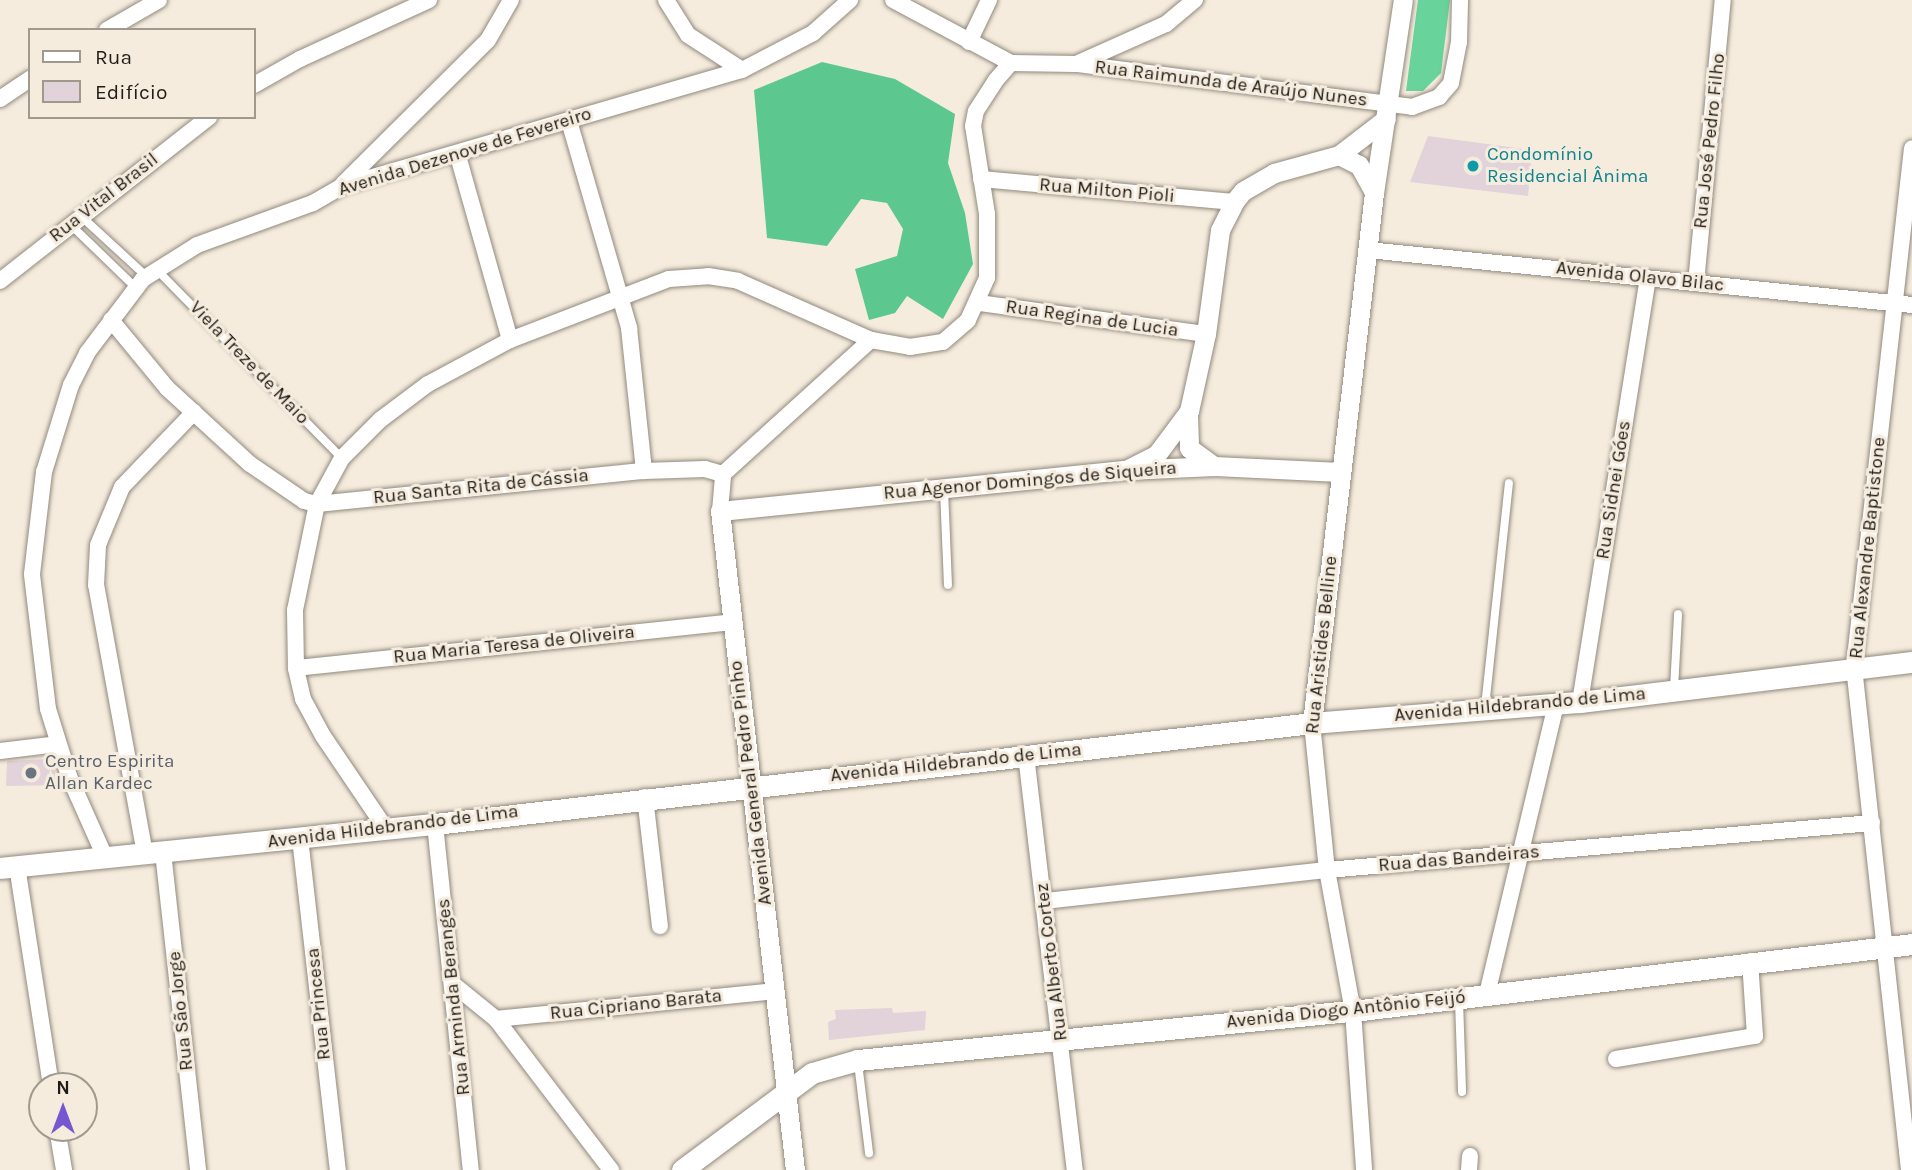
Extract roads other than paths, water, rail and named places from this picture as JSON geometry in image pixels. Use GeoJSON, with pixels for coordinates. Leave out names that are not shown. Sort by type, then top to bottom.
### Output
{"type":"FeatureCollection","features":[{"type":"Feature","properties":{"kind":"main road","name":"Avenida Hildebrando de Lima"},"geometry":{"type":"LineString","coordinates":[[8,867],[435,824],[645,797],[1312,723],[1674,692],[1854,667],[1912,662]]}},
{"type":"Feature","properties":{"kind":"main road","name":"Avenida Diogo Antônio Feijó"},"geometry":{"type":"LineString","coordinates":[[682,1170],[812,1073],[858,1060],[1353,1010],[1750,961],[1912,944]]}},
{"type":"Feature","properties":{"kind":"street"},"geometry":{"type":"LineString","coordinates":[[110,28],[159,0]]}},
{"type":"Feature","properties":{"kind":"street"},"geometry":{"type":"LineString","coordinates":[[256,84],[300,58],[429,0]]}},
{"type":"Feature","properties":{"kind":"street"},"geometry":{"type":"LineString","coordinates":[[342,186],[488,40],[510,0]]}},
{"type":"Feature","properties":{"kind":"street"},"geometry":{"type":"LineString","coordinates":[[666,0],[688,35],[742,70]]}},
{"type":"Feature","properties":{"kind":"street","name":"Avenida Dezenove de Fevereiro"},"geometry":{"type":"LineString","coordinates":[[104,857],[58,744],[39,662],[32,574],[39,505],[54,431],[71,385],[111,320],[146,278],[197,246],[313,203],[342,186],[458,156],[742,70],[813,33],[850,0]]}},
{"type":"Feature","properties":{"kind":"street"},"geometry":{"type":"LineString","coordinates":[[386,829],[323,736],[303,699],[296,668],[295,610],[317,504],[342,458],[380,420],[428,384],[510,340],[621,295],[682,277],[726,278],[871,340],[933,346],[953,337],[979,303],[989,244],[974,136],[976,111],[1012,63],[893,0]]}},
{"type":"Feature","properties":{"kind":"street"},"geometry":{"type":"LineString","coordinates":[[969,42],[989,0]]}},
{"type":"Feature","properties":{"kind":"street"},"geometry":{"type":"LineString","coordinates":[[1076,64],[1166,24],[1195,0]]}},
{"type":"Feature","properties":{"kind":"street","name":"Rua Aristides Belline"},"geometry":{"type":"LineString","coordinates":[[1364,1170],[1353,1010],[1326,870],[1312,723],[1374,192],[1404,0]]}},
{"type":"Feature","properties":{"kind":"street","name":"Rua Raimunda de Araújo Nunes"},"geometry":{"type":"LineString","coordinates":[[1012,63],[1076,64],[1386,112],[1426,104],[1447,90],[1459,42],[1460,0]]}},
{"type":"Feature","properties":{"kind":"street","name":"Rua José Pedro Filho"},"geometry":{"type":"LineString","coordinates":[[1696,283],[1723,0]]}},
{"type":"Feature","properties":{"kind":"street"},"geometry":{"type":"LineString","coordinates":[[0,99],[28,80]]}},
{"type":"Feature","properties":{"kind":"street"},"geometry":{"type":"LineString","coordinates":[[1214,466],[1189,447],[1189,411],[1206,334],[1220,230],[1234,202],[1243,191],[1274,173],[1339,155],[1386,112]]}},
{"type":"Feature","properties":{"kind":"street","name":"Rua Vital Brasil"},"geometry":{"type":"LineString","coordinates":[[0,281],[207,119]]}},
{"type":"Feature","properties":{"kind":"street"},"geometry":{"type":"LineString","coordinates":[[569,121],[621,295],[644,471]]}},
{"type":"Feature","properties":{"kind":"street","name":"Rua Alexandre Baptistone"},"geometry":{"type":"LineString","coordinates":[[1906,1169],[1886,947],[1854,667],[1912,148]]}},
{"type":"Feature","properties":{"kind":"street"},"geometry":{"type":"LineString","coordinates":[[1339,155],[1359,164],[1374,192]]}},
{"type":"Feature","properties":{"kind":"street"},"geometry":{"type":"LineString","coordinates":[[458,156],[510,340]]}},
{"type":"Feature","properties":{"kind":"street","name":"Rua Milton Pioli"},"geometry":{"type":"LineString","coordinates":[[981,179],[1234,202]]}},
{"type":"Feature","properties":{"kind":"street","name":"Avenida Olavo Bilac"},"geometry":{"type":"LineString","coordinates":[[1368,250],[1912,305]]}},
{"type":"Feature","properties":{"kind":"street","name":"Rua Sidnei Góes"},"geometry":{"type":"LineString","coordinates":[[1580,702],[1648,278]]}},
{"type":"Feature","properties":{"kind":"street","name":"Rua Regina de Lucia"},"geometry":{"type":"LineString","coordinates":[[979,303],[1206,334]]}},
{"type":"Feature","properties":{"kind":"street","name":"Rua Santa Rita de Cássia"},"geometry":{"type":"LineString","coordinates":[[111,320],[167,388],[250,464],[289,493],[317,504],[644,471],[705,469],[723,474]]}},
{"type":"Feature","properties":{"kind":"street"},"geometry":{"type":"LineString","coordinates":[[723,474],[871,340]]}},
{"type":"Feature","properties":{"kind":"street"},"geometry":{"type":"LineString","coordinates":[[1126,470],[1157,454],[1189,411]]}},
{"type":"Feature","properties":{"kind":"street","name":"Rua São Jorge"},"geometry":{"type":"LineString","coordinates":[[194,412],[122,487],[97,545],[96,585],[154,853],[198,1170]]}},
{"type":"Feature","properties":{"kind":"street","name":"Rua Agenor Domingos de Siqueira"},"geometry":{"type":"LineString","coordinates":[[720,511],[1126,470],[1214,466],[1340,472]]}},
{"type":"Feature","properties":{"kind":"street","name":"Avenida General Pedro Pinho"},"geometry":{"type":"LineString","coordinates":[[723,474],[720,511],[795,1170]]}},
{"type":"Feature","properties":{"kind":"street","name":"Rua Maria Teresa de Oliveira"},"geometry":{"type":"LineString","coordinates":[[296,668],[732,622]]}},
{"type":"Feature","properties":{"kind":"street"},"geometry":{"type":"LineString","coordinates":[[1487,994],[1556,704]]}},
{"type":"Feature","properties":{"kind":"street"},"geometry":{"type":"LineString","coordinates":[[0,751],[58,744]]}},
{"type":"Feature","properties":{"kind":"street","name":"Rua Alberto Cortez"},"geometry":{"type":"LineString","coordinates":[[1026,755],[1075,1170]]}},
{"type":"Feature","properties":{"kind":"street"},"geometry":{"type":"LineString","coordinates":[[645,797],[660,926]]}},
{"type":"Feature","properties":{"kind":"street","name":"Rua das Bandeiras"},"geometry":{"type":"LineString","coordinates":[[1045,901],[1326,870],[1872,823]]}},
{"type":"Feature","properties":{"kind":"street","name":"Rua Arminda Beranges"},"geometry":{"type":"LineString","coordinates":[[435,824],[454,985],[471,1170]]}},
{"type":"Feature","properties":{"kind":"street","name":"Rua Princesa"},"geometry":{"type":"LineString","coordinates":[[300,838],[338,1170]]}},
{"type":"Feature","properties":{"kind":"street"},"geometry":{"type":"LineString","coordinates":[[8,867],[48,1072]]}},
{"type":"Feature","properties":{"kind":"street"},"geometry":{"type":"LineString","coordinates":[[1616,1059],[1755,1036],[1750,961]]}},
{"type":"Feature","properties":{"kind":"street"},"geometry":{"type":"LineString","coordinates":[[454,985],[496,1019],[611,1170]]}},
{"type":"Feature","properties":{"kind":"street","name":"Rua Cipriano Barata"},"geometry":{"type":"LineString","coordinates":[[496,1019],[776,991]]}},
{"type":"Feature","properties":{"kind":"street"},"geometry":{"type":"LineString","coordinates":[[60,1142],[64,1170]]}},
{"type":"Feature","properties":{"kind":"lane"},"geometry":{"type":"LineString","coordinates":[[78,222],[146,278]]}},
{"type":"Feature","properties":{"kind":"lane"},"geometry":{"type":"LineString","coordinates":[[78,222],[146,278]]}},
{"type":"Feature","properties":{"kind":"lane","name":"Viela Treze de Maio"},"geometry":{"type":"LineString","coordinates":[[146,278],[342,458]]}},
{"type":"Feature","properties":{"kind":"lane"},"geometry":{"type":"LineString","coordinates":[[1485,710],[1509,483]]}},
{"type":"Feature","properties":{"kind":"lane"},"geometry":{"type":"LineString","coordinates":[[944,487],[948,585]]}},
{"type":"Feature","properties":{"kind":"lane"},"geometry":{"type":"LineString","coordinates":[[1674,692],[1678,614]]}},
{"type":"Feature","properties":{"kind":"lane"},"geometry":{"type":"LineString","coordinates":[[1458,997],[1462,1092]]}},
{"type":"Feature","properties":{"kind":"lane"},"geometry":{"type":"LineString","coordinates":[[858,1060],[869,1153]]}},
{"type":"Feature","properties":{"kind":"place","name":"Condomínio Residencial Ânima"},"geometry":{"type":"Point","coordinates":[1473,166]}},
{"type":"Feature","properties":{"kind":"place","name":"Centro Espirita Allan Kardec"},"geometry":{"type":"Point","coordinates":[31,773]}}]}
